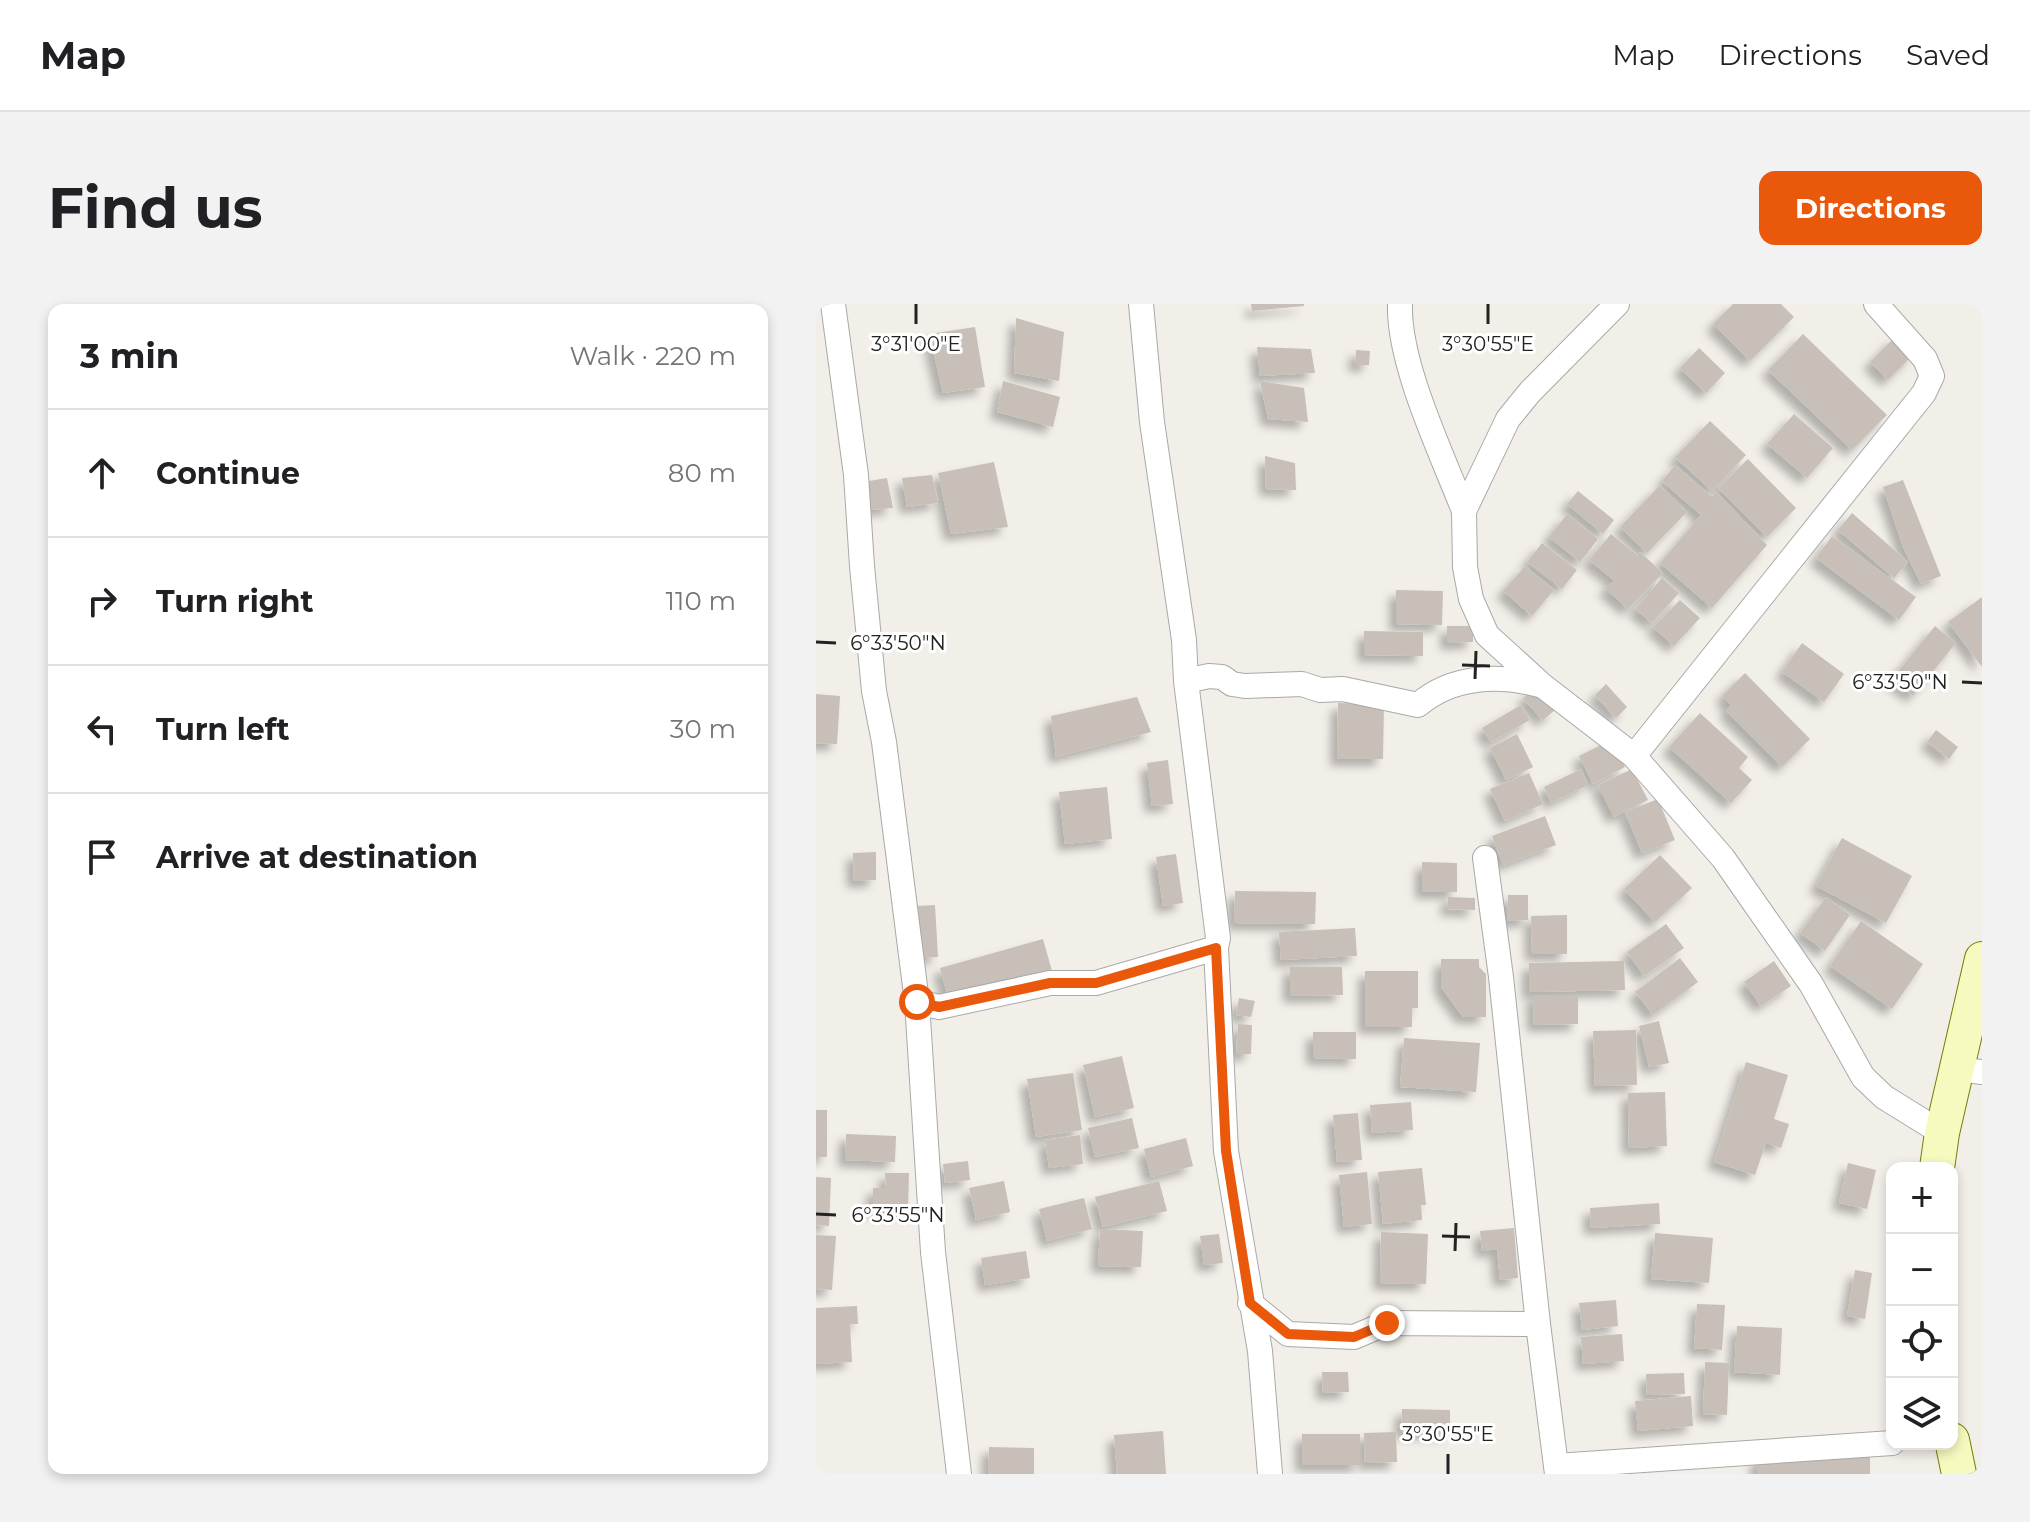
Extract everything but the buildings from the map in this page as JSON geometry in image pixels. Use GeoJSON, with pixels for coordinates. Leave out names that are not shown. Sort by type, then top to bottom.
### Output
{"type":"FeatureCollection","features":[{"type":"Feature","properties":{"kind":"street"},"geometry":{"type":"LineString","coordinates":[[833,304],[856,475],[874,691],[884,742],[917,1002],[933,1252],[959,1474]]}},
{"type":"Feature","properties":{"kind":"street"},"geometry":{"type":"LineString","coordinates":[[1141,304],[1152,422],[1184,640],[1186,681],[1218,938],[1226,1151],[1260,1351],[1270,1474]]}},
{"type":"Feature","properties":{"kind":"street"},"geometry":{"type":"LineString","coordinates":[[1400,304],[1399,325],[1415,382],[1464,511],[1465,567],[1471,599],[1487,635],[1543,686],[1634,756],[1747,889],[1811,984],[1863,1077],[1884,1097],[1942,1133]]}},
{"type":"Feature","properties":{"kind":"street"},"geometry":{"type":"LineString","coordinates":[[1464,511],[1508,419],[1530,392],[1617,304]]}},
{"type":"Feature","properties":{"kind":"street"},"geometry":{"type":"LineString","coordinates":[[1634,756],[1924,393],[1932,376],[1925,359],[1876,304]]}},
{"type":"Feature","properties":{"kind":"street"},"geometry":{"type":"LineString","coordinates":[[1186,681],[1209,676],[1222,677],[1232,684],[1245,686],[1302,684],[1320,690],[1343,689],[1418,705],[1434,691],[1463,681],[1509,680],[1543,686]]}},
{"type":"Feature","properties":{"kind":"street"},"geometry":{"type":"LineString","coordinates":[[1485,858],[1557,1470],[1886,1443]]}},
{"type":"Feature","properties":{"kind":"street"},"geometry":{"type":"LineString","coordinates":[[917,1002],[939,1007],[1050,983],[1096,983],[1216,948]]}},
{"type":"Feature","properties":{"kind":"street"},"geometry":{"type":"LineString","coordinates":[[1938,1162],[1942,1133],[1970,1071],[1982,959]]}},
{"type":"Feature","properties":{"kind":"street"},"geometry":{"type":"LineString","coordinates":[[1250,1303],[1288,1334],[1354,1337],[1387,1323],[1538,1324]]}},
{"type":"Feature","properties":{"kind":"street"},"geometry":{"type":"LineString","coordinates":[[1954,1450],[1959,1474]]}},
{"type":"Feature","properties":{"kind":"route"},"geometry":{"type":"LineString","coordinates":[[917,1002],[939,1007],[1050,983],[1096,983],[1216,948],[1226,1151],[1250,1303],[1288,1334],[1354,1337],[1387,1323]]}}]}
